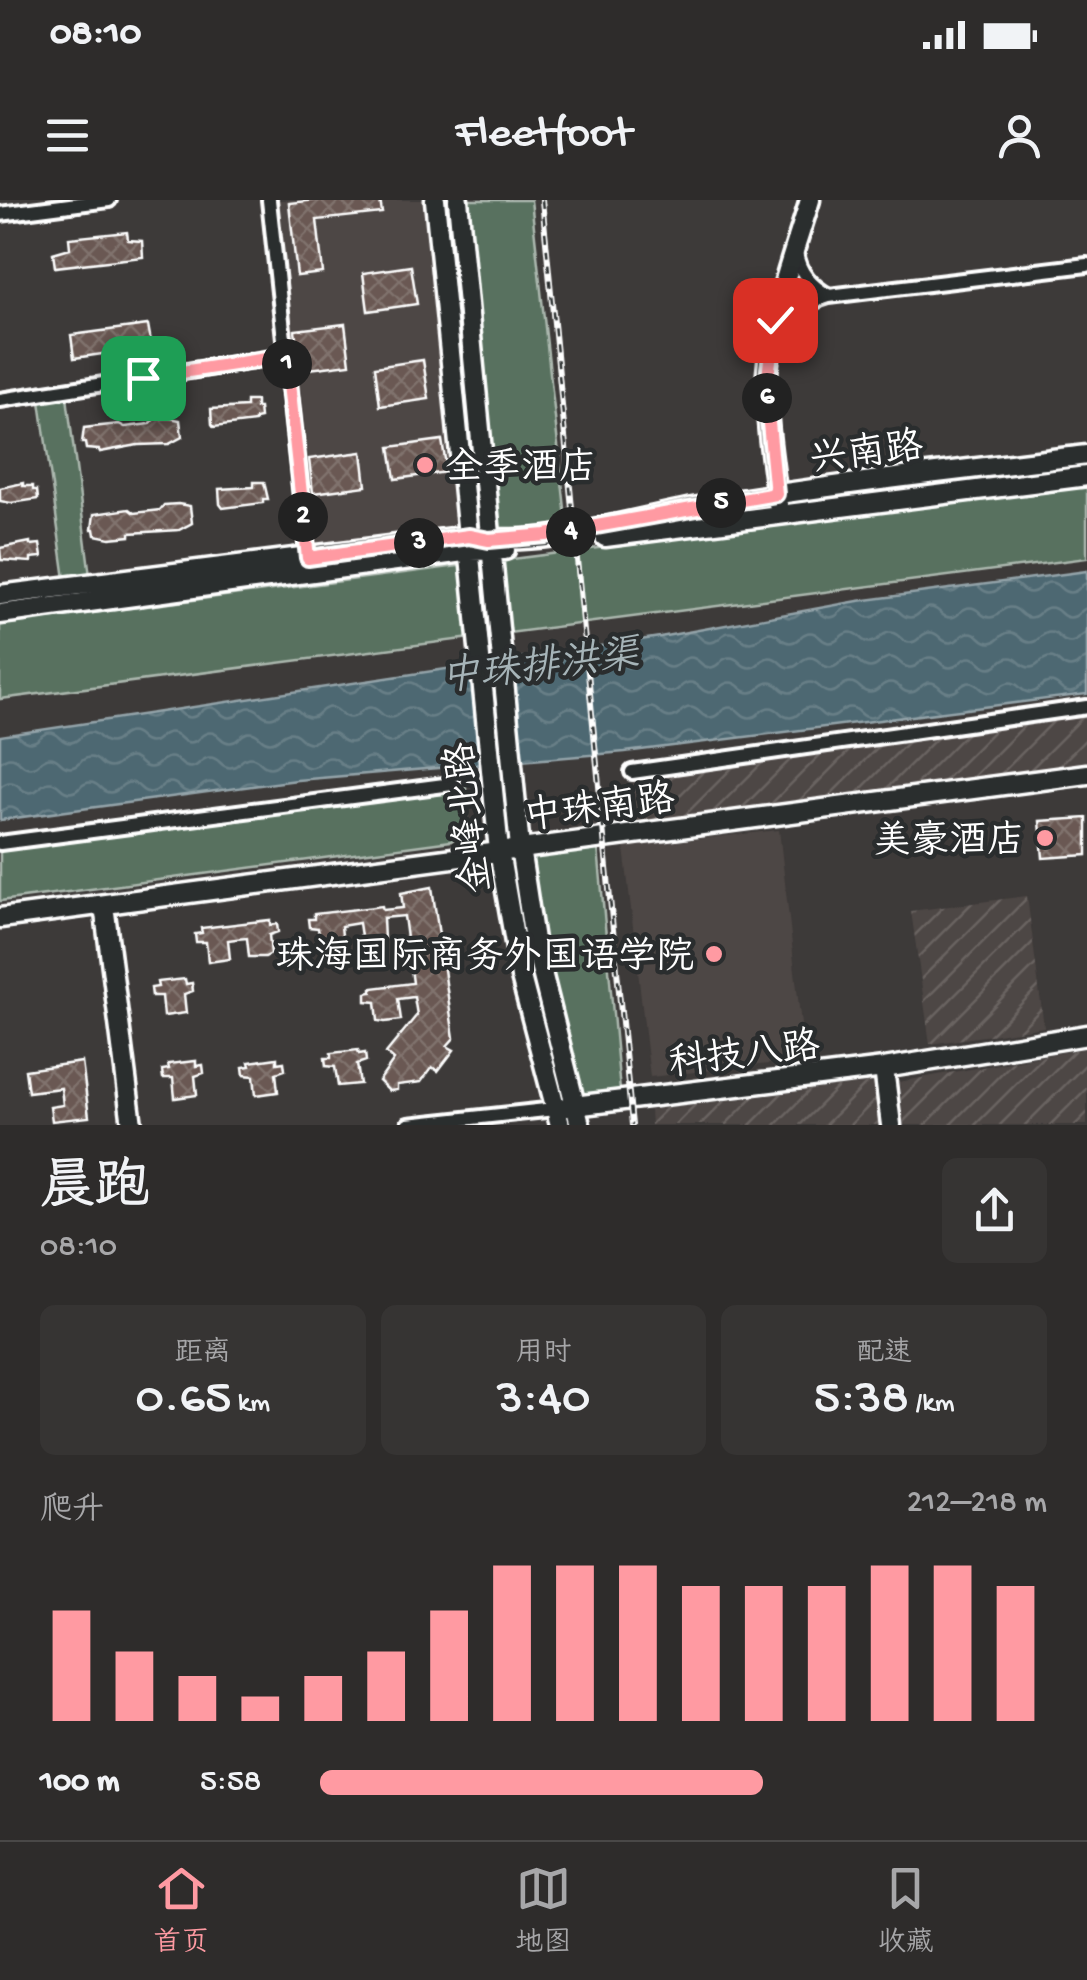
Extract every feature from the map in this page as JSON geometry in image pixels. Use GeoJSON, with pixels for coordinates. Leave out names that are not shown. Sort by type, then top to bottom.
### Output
{"type":"FeatureCollection","features":[{"type":"Feature","properties":{"kind":"street"},"geometry":{"type":"LineString","coordinates":[[0,214],[45,204],[109,200]]}},
{"type":"Feature","properties":{"kind":"street"},"geometry":{"type":"LineString","coordinates":[[268,200],[308,565]]}},
{"type":"Feature","properties":{"kind":"street","name":"金峰北路"},"geometry":{"type":"LineString","coordinates":[[435,200],[470,544],[486,599],[534,940],[578,1116]]}},
{"type":"Feature","properties":{"kind":"street","name":"金峰北路"},"geometry":{"type":"LineString","coordinates":[[458,200],[490,546],[486,599],[499,851],[521,977],[557,1117]]}},
{"type":"Feature","properties":{"kind":"street"},"geometry":{"type":"LineString","coordinates":[[779,514],[767,417],[770,344],[810,200]]}},
{"type":"Feature","properties":{"kind":"street"},"geometry":{"type":"LineString","coordinates":[[796,248],[802,272],[829,296]]}},
{"type":"Feature","properties":{"kind":"street"},"geometry":{"type":"LineString","coordinates":[[770,344],[800,308],[829,296],[1087,265]]}},
{"type":"Feature","properties":{"kind":"street"},"geometry":{"type":"LineString","coordinates":[[0,400],[286,356]]}},
{"type":"Feature","properties":{"kind":"street","name":"兴南路"},"geometry":{"type":"LineString","coordinates":[[490,546],[776,494],[1087,455]]}},
{"type":"Feature","properties":{"kind":"street","name":"兴南路"},"geometry":{"type":"LineString","coordinates":[[0,614],[308,565],[470,544],[490,546],[1087,476]]}},
{"type":"Feature","properties":{"kind":"street","name":"兴南路"},"geometry":{"type":"LineString","coordinates":[[0,595],[308,565]]}},
{"type":"Feature","properties":{"kind":"street"},"geometry":{"type":"LineString","coordinates":[[632,772],[1087,707]]}},
{"type":"Feature","properties":{"kind":"street","name":"中珠南路"},"geometry":{"type":"LineString","coordinates":[[0,918],[1087,774]]}},
{"type":"Feature","properties":{"kind":"street"},"geometry":{"type":"LineString","coordinates":[[0,843],[452,784]]}},
{"type":"Feature","properties":{"kind":"street"},"geometry":{"type":"LineString","coordinates":[[104,905],[132,1125]]}},
{"type":"Feature","properties":{"kind":"street","name":"科技八路"},"geometry":{"type":"LineString","coordinates":[[408,1125],[578,1116],[1087,1035]]}},
{"type":"Feature","properties":{"kind":"street"},"geometry":{"type":"LineString","coordinates":[[884,1068],[891,1125]]}},
{"type":"Feature","properties":{"kind":"shaded area"},"geometry":{"type":"Polygon","coordinates":[[[276,200],[429,200],[463,532],[315,553],[276,200]]]}},
{"type":"Feature","properties":{"kind":"shaded area"},"geometry":{"type":"Polygon","coordinates":[[[1087,715],[1087,765],[637,825],[633,779],[1087,715]]]}},
{"type":"Feature","properties":{"kind":"shaded area","name":"珠海国际商务外国语学院"},"geometry":{"type":"Polygon","coordinates":[[[779,830],[805,1060],[650,1077],[624,847],[779,830]]]}},
{"type":"Feature","properties":{"kind":"shaded area"},"geometry":{"type":"Polygon","coordinates":[[[1027,896],[1044,1027],[930,1044],[911,911],[1027,896]]]}},
{"type":"Feature","properties":{"kind":"shaded area"},"geometry":{"type":"Polygon","coordinates":[[[1087,1048],[1087,1125],[904,1125],[899,1082],[1087,1048]]]}},
{"type":"Feature","properties":{"kind":"shaded area"},"geometry":{"type":"Polygon","coordinates":[[[876,1082],[880,1125],[651,1125],[650,1110],[876,1082]]]}},
{"type":"Feature","properties":{"kind":"green space"},"geometry":{"type":"Polygon","coordinates":[[[466,200],[531,200],[567,527],[495,534],[466,200]]]}},
{"type":"Feature","properties":{"kind":"green space"},"geometry":{"type":"Polygon","coordinates":[[[67,397],[90,576],[65,579],[40,401],[67,397]]]}},
{"type":"Feature","properties":{"kind":"green space"},"geometry":{"type":"Polygon","coordinates":[[[1087,485],[1087,558],[0,699],[0,625],[1087,485]]]}},
{"type":"Feature","properties":{"kind":"green space"},"geometry":{"type":"Polygon","coordinates":[[[466,788],[464,833],[451,841],[0,901],[0,850],[466,788]]]}},
{"type":"Feature","properties":{"kind":"green space"},"geometry":{"type":"Polygon","coordinates":[[[598,848],[620,1091],[583,1095],[541,934],[531,857],[598,848]]]}},
{"type":"Feature","properties":{"kind":"water","name":"中珠排洪渠"},"geometry":{"type":"Polygon","coordinates":[[[1087,571],[1087,694],[625,752],[297,780],[0,820],[0,736],[660,637],[858,601],[1087,571]]]}},
{"type":"Feature","properties":{"kind":"building"},"geometry":{"type":"Polygon","coordinates":[[[380,200],[382,213],[317,220],[323,273],[297,276],[289,203],[380,200]]]}},
{"type":"Feature","properties":{"kind":"building"},"geometry":{"type":"Polygon","coordinates":[[[127,232],[128,240],[142,241],[143,257],[55,267],[53,253],[70,248],[69,238],[127,232]]]}},
{"type":"Feature","properties":{"kind":"building"},"geometry":{"type":"Polygon","coordinates":[[[411,266],[417,304],[368,311],[363,273],[411,266]]]}},
{"type":"Feature","properties":{"kind":"building"},"geometry":{"type":"Polygon","coordinates":[[[345,324],[350,364],[300,370],[295,330],[345,324]]]}},
{"type":"Feature","properties":{"kind":"building"},"geometry":{"type":"Polygon","coordinates":[[[148,325],[152,347],[74,358],[71,335],[148,325]]]}},
{"type":"Feature","properties":{"kind":"building"},"geometry":{"type":"Polygon","coordinates":[[[423,360],[429,399],[380,406],[375,367],[423,360]]]}},
{"type":"Feature","properties":{"kind":"building"},"geometry":{"type":"Polygon","coordinates":[[[246,401],[256,401],[260,418],[214,427],[211,409],[246,407],[246,401]]]}},
{"type":"Feature","properties":{"kind":"building"},"geometry":{"type":"Polygon","coordinates":[[[169,418],[180,420],[182,437],[169,444],[100,452],[86,449],[82,443],[84,428],[119,424],[125,427],[169,418]]]}},
{"type":"Feature","properties":{"kind":"building"},"geometry":{"type":"Polygon","coordinates":[[[442,440],[447,472],[395,479],[390,447],[442,440]]]}},
{"type":"Feature","properties":{"kind":"building"},"geometry":{"type":"Polygon","coordinates":[[[362,452],[366,486],[313,493],[309,459],[362,452]]]}},
{"type":"Feature","properties":{"kind":"building"},"geometry":{"type":"Polygon","coordinates":[[[254,482],[264,482],[268,499],[263,499],[263,503],[223,508],[220,504],[219,489],[254,487],[254,482]]]}},
{"type":"Feature","properties":{"kind":"building"},"geometry":{"type":"Polygon","coordinates":[[[23,483],[37,490],[38,499],[0,501],[0,488],[23,483]]]}},
{"type":"Feature","properties":{"kind":"building"},"geometry":{"type":"Polygon","coordinates":[[[164,505],[190,506],[192,523],[179,530],[110,538],[95,535],[92,529],[94,514],[160,510],[164,505]]]}},
{"type":"Feature","properties":{"kind":"building"},"geometry":{"type":"Polygon","coordinates":[[[40,544],[42,557],[31,558],[31,562],[1,560],[0,548],[40,544]]]}},
{"type":"Feature","properties":{"kind":"building"},"geometry":{"type":"Polygon","coordinates":[[[1087,818],[1087,855],[1043,858],[1040,821],[1087,818]]]}},
{"type":"Feature","properties":{"kind":"building"},"geometry":{"type":"Polygon","coordinates":[[[432,887],[454,1038],[447,1046],[454,1050],[438,1071],[432,1067],[421,1082],[397,1085],[397,1090],[389,1091],[379,1081],[394,1060],[386,1053],[417,1015],[414,997],[398,999],[401,1020],[385,1022],[378,1021],[376,1002],[366,1001],[366,993],[372,992],[372,988],[413,983],[404,916],[383,918],[384,940],[378,943],[362,943],[359,923],[341,926],[343,945],[327,949],[321,948],[318,928],[309,927],[308,919],[314,919],[314,914],[382,906],[383,910],[403,908],[401,893],[432,887]]]}},
{"type":"Feature","properties":{"kind":"building"},"geometry":{"type":"Polygon","coordinates":[[[270,920],[270,925],[277,924],[278,932],[269,935],[271,954],[265,957],[249,957],[247,938],[228,940],[230,959],[208,962],[206,942],[196,942],[195,934],[202,933],[201,928],[270,920]]]}},
{"type":"Feature","properties":{"kind":"building"},"geometry":{"type":"Polygon","coordinates":[[[185,979],[186,984],[192,983],[193,991],[184,994],[186,1013],[164,1016],[162,996],[152,996],[151,988],[158,987],[157,982],[185,979]]]}},
{"type":"Feature","properties":{"kind":"building"},"geometry":{"type":"Polygon","coordinates":[[[358,1050],[359,1054],[365,1053],[366,1061],[357,1064],[360,1084],[338,1086],[335,1067],[326,1066],[325,1058],[331,1058],[331,1053],[358,1050]]]}},
{"type":"Feature","properties":{"kind":"building"},"geometry":{"type":"Polygon","coordinates":[[[277,1058],[277,1063],[284,1062],[285,1070],[276,1073],[278,1092],[256,1095],[254,1076],[244,1075],[243,1067],[250,1066],[249,1062],[277,1058]]]}},
{"type":"Feature","properties":{"kind":"building"},"geometry":{"type":"Polygon","coordinates":[[[196,1061],[196,1066],[203,1065],[204,1073],[195,1076],[197,1095],[175,1098],[173,1078],[163,1078],[162,1070],[169,1069],[168,1064],[196,1061]]]}},
{"type":"Feature","properties":{"kind":"building"},"geometry":{"type":"Polygon","coordinates":[[[82,1062],[89,1117],[52,1121],[50,1107],[63,1105],[61,1088],[28,1092],[25,1070],[82,1062]]]}},
{"type":"Feature","properties":{"kind":"railway"},"geometry":{"type":"LineString","coordinates":[[542,200],[632,1125]]}},
{"type":"Feature","properties":{"kind":"place","name":"全季酒店"},"geometry":{"type":"Point","coordinates":[425,465]}},
{"type":"Feature","properties":{"kind":"place","name":"美豪酒店"},"geometry":{"type":"Point","coordinates":[1045,838]}},
{"type":"Feature","properties":{"kind":"place","name":"珠海国际商务外国语学院"},"geometry":{"type":"Point","coordinates":[714,954]}},
{"type":"Feature","properties":{"kind":"route"},"geometry":{"type":"LineString","coordinates":[[143,378],[286,356],[308,558],[469,536],[489,540],[546,535],[776,494],[766,393],[775,320]]}}]}
